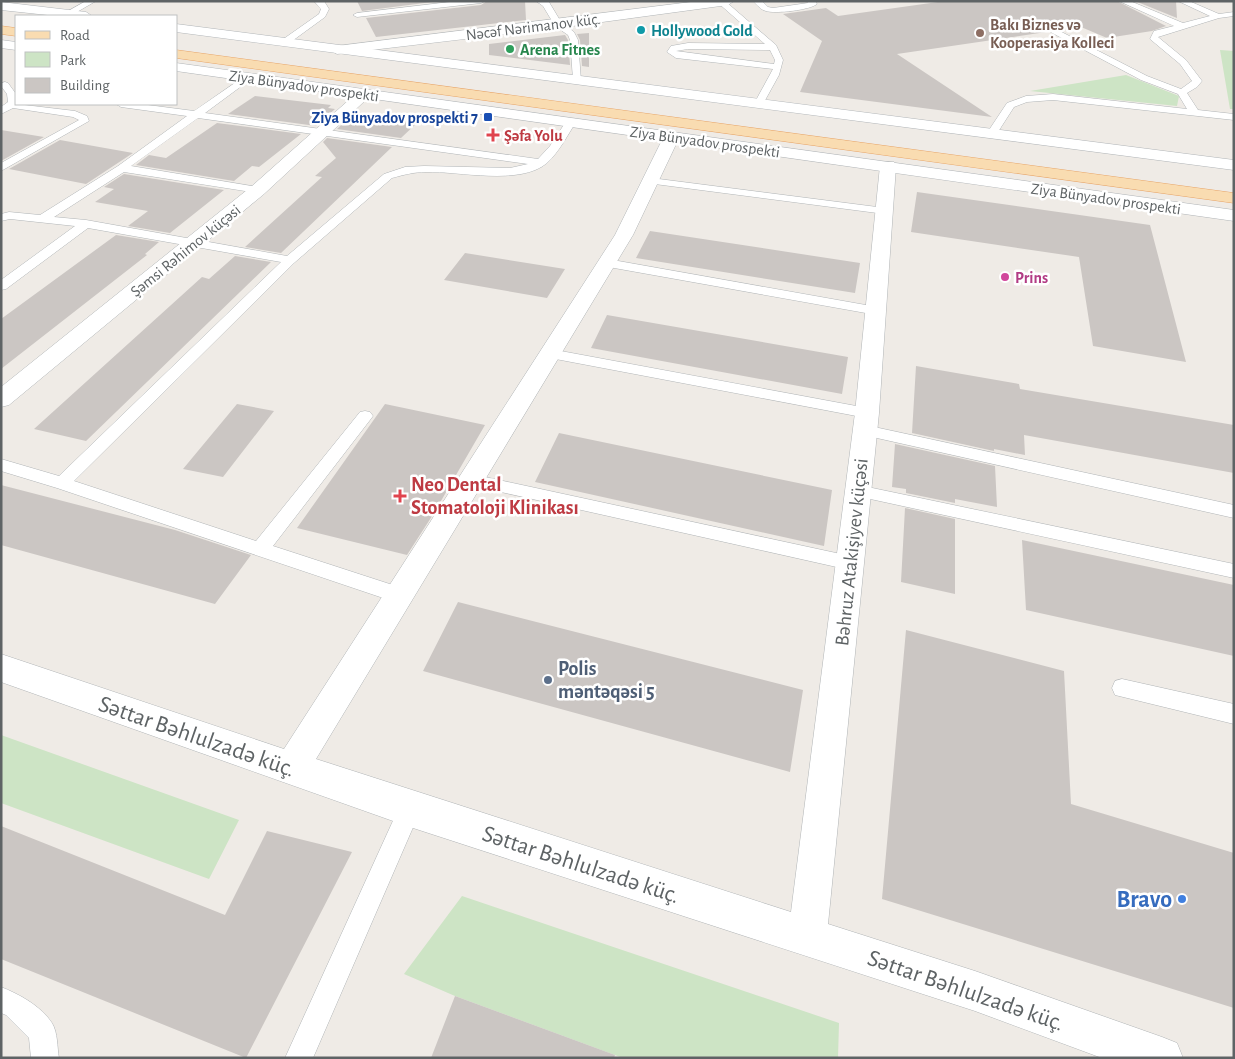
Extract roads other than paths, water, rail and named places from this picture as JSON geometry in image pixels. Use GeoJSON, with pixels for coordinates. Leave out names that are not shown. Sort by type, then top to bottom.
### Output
{"type":"FeatureCollection","features":[{"type":"Feature","properties":{"kind":"main road"},"geometry":{"type":"LineString","coordinates":[[1,17],[15,19]]}},
{"type":"Feature","properties":{"kind":"main road"},"geometry":{"type":"LineString","coordinates":[[1,30],[15,32]]}},
{"type":"Feature","properties":{"kind":"main road","name":"Ziya Bünyadov prospekti"},"geometry":{"type":"LineString","coordinates":[[178,40],[482,89],[1234,198]]}},
{"type":"Feature","properties":{"kind":"main road","name":"Ziya Bünyadov prospekti"},"geometry":{"type":"LineString","coordinates":[[178,54],[1234,178]]}},
{"type":"Feature","properties":{"kind":"street","name":"Nəcəf Nərimanov küç."},"geometry":{"type":"LineString","coordinates":[[337,50],[725,2]]}},
{"type":"Feature","properties":{"kind":"street"},"geometry":{"type":"LineString","coordinates":[[1,6],[76,15]]}},
{"type":"Feature","properties":{"kind":"street","name":"Ziya Bünyadov prospekti"},"geometry":{"type":"LineString","coordinates":[[178,28],[337,50],[578,78],[1234,165]]}},
{"type":"Feature","properties":{"kind":"street"},"geometry":{"type":"LineString","coordinates":[[1,44],[15,46]]}},
{"type":"Feature","properties":{"kind":"street","name":"Ziya Bünyadov prospekti"},"geometry":{"type":"LineString","coordinates":[[178,67],[1234,216]]}},
{"type":"Feature","properties":{"kind":"street","name":"Şəmsi Rəhimov küçəsi"},"geometry":{"type":"LineString","coordinates":[[1,398],[195,243],[258,190],[364,94]]}},
{"type":"Feature","properties":{"kind":"street"},"geometry":{"type":"LineString","coordinates":[[291,768],[624,235],[672,136]]}},
{"type":"Feature","properties":{"kind":"street","name":"Bəhruz Atakişiyev küçəsi"},"geometry":{"type":"LineString","coordinates":[[807,937],[866,422],[888,166]]}},
{"type":"Feature","properties":{"kind":"street","name":"Səttar Bəhlulzadə küç."},"geometry":{"type":"LineString","coordinates":[[1,668],[410,809],[975,992],[1162,1058]]}},
{"type":"Feature","properties":{"kind":"lane"},"geometry":{"type":"LineString","coordinates":[[67,14],[92,1]]}},
{"type":"Feature","properties":{"kind":"lane"},"geometry":{"type":"LineString","coordinates":[[285,42],[322,16],[325,9],[323,4],[318,1]]}},
{"type":"Feature","properties":{"kind":"lane"},"geometry":{"type":"LineString","coordinates":[[357,15],[481,1]]}},
{"type":"Feature","properties":{"kind":"lane"},"geometry":{"type":"LineString","coordinates":[[757,1],[766,8],[773,10],[809,6],[813,4],[810,1]]}},
{"type":"Feature","properties":{"kind":"lane"},"geometry":{"type":"LineString","coordinates":[[1123,1],[1182,26]]}},
{"type":"Feature","properties":{"kind":"lane"},"geometry":{"type":"LineString","coordinates":[[1182,1],[1218,16]]}},
{"type":"Feature","properties":{"kind":"lane"},"geometry":{"type":"LineString","coordinates":[[545,2],[558,24],[571,34],[574,40],[578,78]]}},
{"type":"Feature","properties":{"kind":"lane"},"geometry":{"type":"LineString","coordinates":[[725,2],[773,48],[779,59],[778,67],[760,102]]}},
{"type":"Feature","properties":{"kind":"lane"},"geometry":{"type":"LineString","coordinates":[[1182,92],[1197,81],[1183,60],[1160,45],[1154,39],[1154,36],[1218,16],[1234,14]]}},
{"type":"Feature","properties":{"kind":"lane"},"geometry":{"type":"LineString","coordinates":[[1045,27],[1144,78],[1182,92],[1194,112]]}},
{"type":"Feature","properties":{"kind":"lane"},"geometry":{"type":"LineString","coordinates":[[773,48],[688,46],[674,48],[671,52],[676,55],[778,67]]}},
{"type":"Feature","properties":{"kind":"lane"},"geometry":{"type":"LineString","coordinates":[[44,218],[122,168],[248,77]]}},
{"type":"Feature","properties":{"kind":"lane"},"geometry":{"type":"LineString","coordinates":[[12,105],[13,95],[3,85],[15,79]]}},
{"type":"Feature","properties":{"kind":"lane"},"geometry":{"type":"LineString","coordinates":[[992,133],[1010,105],[1026,99],[1053,97],[1234,117]]}},
{"type":"Feature","properties":{"kind":"lane"},"geometry":{"type":"LineString","coordinates":[[1,111],[12,105],[75,114],[84,118],[84,121],[1,168]]}},
{"type":"Feature","properties":{"kind":"lane"},"geometry":{"type":"LineString","coordinates":[[128,105],[541,163]]}},
{"type":"Feature","properties":{"kind":"lane"},"geometry":{"type":"LineString","coordinates":[[62,483],[290,260],[388,176],[398,171],[416,169],[515,172],[532,168],[541,163],[570,122]]}},
{"type":"Feature","properties":{"kind":"lane"},"geometry":{"type":"LineString","coordinates":[[122,168],[258,190]]}},
{"type":"Feature","properties":{"kind":"lane"},"geometry":{"type":"LineString","coordinates":[[650,181],[885,211]]}},
{"type":"Feature","properties":{"kind":"lane"},"geometry":{"type":"LineString","coordinates":[[1,218],[8,215],[86,224],[290,260]]}},
{"type":"Feature","properties":{"kind":"lane"},"geometry":{"type":"LineString","coordinates":[[1,286],[86,224]]}},
{"type":"Feature","properties":{"kind":"lane"},"geometry":{"type":"LineString","coordinates":[[607,263],[877,311]]}},
{"type":"Feature","properties":{"kind":"lane"},"geometry":{"type":"LineString","coordinates":[[550,354],[866,422],[1234,512]]}},
{"type":"Feature","properties":{"kind":"lane"},"geometry":{"type":"LineString","coordinates":[[260,549],[365,416]]}},
{"type":"Feature","properties":{"kind":"lane"},"geometry":{"type":"LineString","coordinates":[[1,466],[62,483],[398,595]]}},
{"type":"Feature","properties":{"kind":"lane"},"geometry":{"type":"LineString","coordinates":[[471,480],[850,563]]}},
{"type":"Feature","properties":{"kind":"lane"},"geometry":{"type":"LineString","coordinates":[[858,491],[1234,571]]}},
{"type":"Feature","properties":{"kind":"lane"},"geometry":{"type":"LineString","coordinates":[[1122,688],[1234,714]]}},
{"type":"Feature","properties":{"kind":"lane"},"geometry":{"type":"LineString","coordinates":[[298,1058],[410,809]]}},
{"type":"Feature","properties":{"kind":"lane"},"geometry":{"type":"LineString","coordinates":[[1,1000],[15,1006],[42,1032],[45,1058]]}},
{"type":"Feature","properties":{"kind":"place","name":"Hollywood Gold"},"geometry":{"type":"Point","coordinates":[641,30]}},
{"type":"Feature","properties":{"kind":"place","name":"Bakı Biznes və Kooperasiya Kolleci"},"geometry":{"type":"Point","coordinates":[980,33]}},
{"type":"Feature","properties":{"kind":"place","name":"Arena Fitnes"},"geometry":{"type":"Point","coordinates":[510,49]}},
{"type":"Feature","properties":{"kind":"place","name":"Ziya Bünyadov prospekti 7"},"geometry":{"type":"Point","coordinates":[488,117]}},
{"type":"Feature","properties":{"kind":"place","name":"Şəfa Yolu"},"geometry":{"type":"Point","coordinates":[493,135]}},
{"type":"Feature","properties":{"kind":"place","name":"Prins"},"geometry":{"type":"Point","coordinates":[1005,277]}},
{"type":"Feature","properties":{"kind":"place","name":"Neo Dental Stomatoloji Klinikası"},"geometry":{"type":"Point","coordinates":[400,496]}},
{"type":"Feature","properties":{"kind":"place","name":"Polis məntəqəsi 5"},"geometry":{"type":"Point","coordinates":[548,680]}},
{"type":"Feature","properties":{"kind":"place","name":"Bravo"},"geometry":{"type":"Point","coordinates":[1182,899]}}]}
